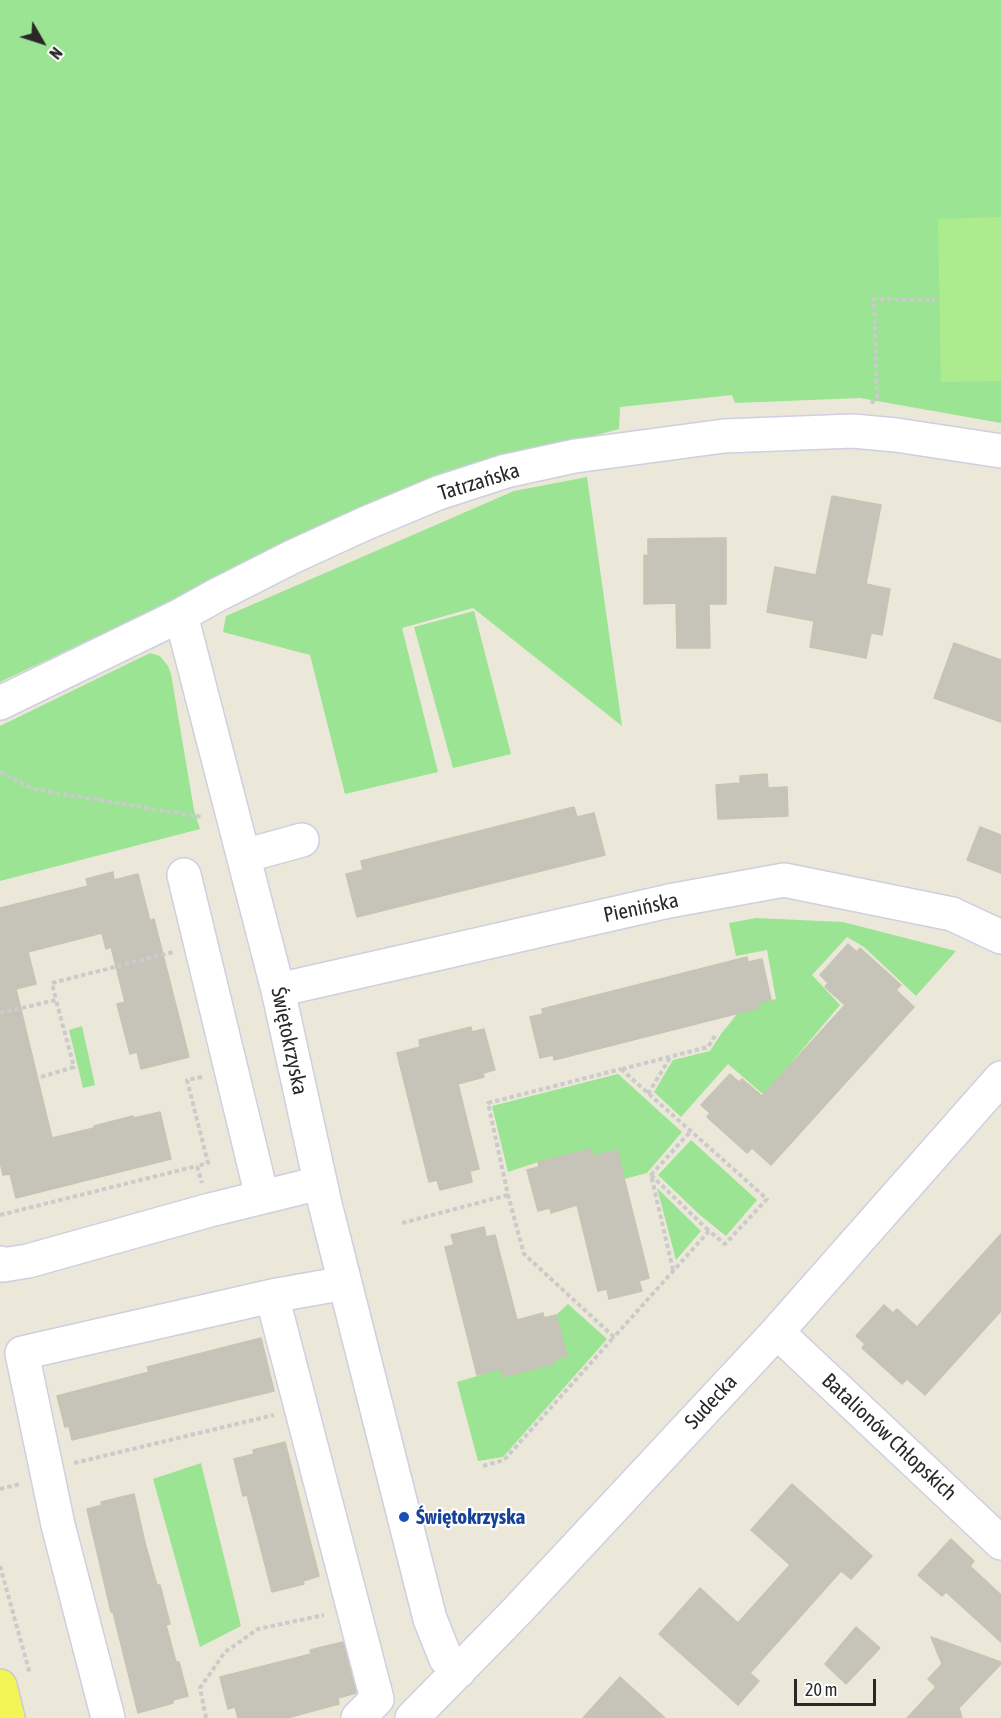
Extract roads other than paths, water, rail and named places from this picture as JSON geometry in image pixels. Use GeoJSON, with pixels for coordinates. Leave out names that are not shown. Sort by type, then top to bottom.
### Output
{"type":"FeatureCollection","features":[{"type":"Feature","properties":{"kind":"main road"},"geometry":{"type":"LineString","coordinates":[[0,1686],[8,1718]]}},
{"type":"Feature","properties":{"kind":"street","name":"Tatrzańska"},"geometry":{"type":"LineString","coordinates":[[0,703],[181,615],[217,594],[364,524],[438,493],[506,471],[575,456],[724,436],[853,430],[1001,451]]}},
{"type":"Feature","properties":{"kind":"street","name":"Świętokrzyska"},"geometry":{"type":"LineString","coordinates":[[181,615],[278,990],[320,1183],[430,1619],[446,1659],[459,1671]]}},
{"type":"Feature","properties":{"kind":"street"},"geometry":{"type":"LineString","coordinates":[[244,856],[302,840]]}},
{"type":"Feature","properties":{"kind":"street"},"geometry":{"type":"LineString","coordinates":[[184,875],[262,1197]]}},
{"type":"Feature","properties":{"kind":"street","name":"Pienińska"},"geometry":{"type":"LineString","coordinates":[[278,990],[669,901],[784,880],[952,914],[1001,937]]}},
{"type":"Feature","properties":{"kind":"street","name":"Sudecka"},"geometry":{"type":"LineString","coordinates":[[412,1718],[516,1612],[777,1332],[1001,1078]]}},
{"type":"Feature","properties":{"kind":"street"},"geometry":{"type":"LineString","coordinates":[[0,1263],[3,1265],[27,1261],[210,1210],[320,1183]]}},
{"type":"Feature","properties":{"kind":"street"},"geometry":{"type":"LineString","coordinates":[[108,1718],[58,1525],[22,1353],[272,1296],[345,1283]]}},
{"type":"Feature","properties":{"kind":"street"},"geometry":{"type":"LineString","coordinates":[[272,1296],[377,1699],[358,1718]]}},
{"type":"Feature","properties":{"kind":"street","name":"Batalionów Chłopskich"},"geometry":{"type":"LineString","coordinates":[[777,1332],[1001,1543]]}},
{"type":"Feature","properties":{"kind":"place","name":"Świętokrzyska"},"geometry":{"type":"Point","coordinates":[404,1517]}}]}
